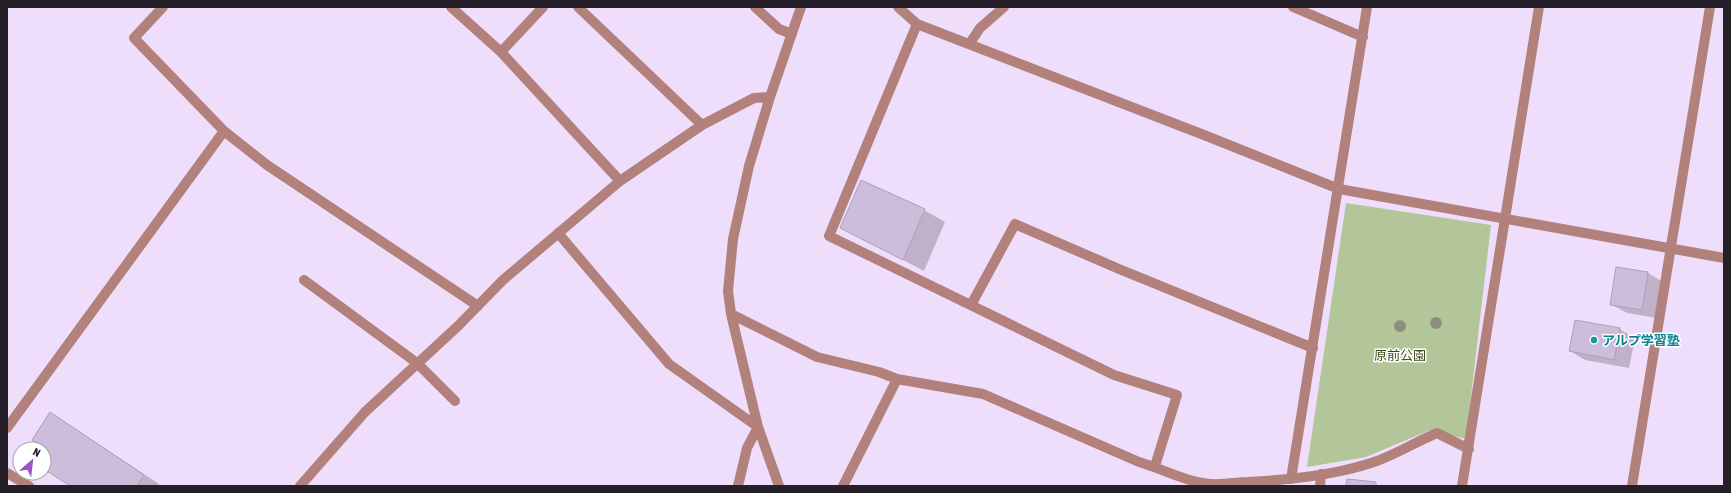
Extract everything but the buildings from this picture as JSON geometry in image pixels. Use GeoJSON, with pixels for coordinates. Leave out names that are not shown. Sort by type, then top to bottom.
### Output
{"type":"FeatureCollection","features":[{"type":"Feature","properties":{"kind":"street"},"geometry":{"type":"LineString","coordinates":[[163,7],[134,38],[224,131],[267,165],[478,306]]}},
{"type":"Feature","properties":{"kind":"street"},"geometry":{"type":"LineString","coordinates":[[451,7],[500,52],[620,181]]}},
{"type":"Feature","properties":{"kind":"street"},"geometry":{"type":"LineString","coordinates":[[500,52],[543,7]]}},
{"type":"Feature","properties":{"kind":"street"},"geometry":{"type":"LineString","coordinates":[[578,7],[702,125]]}},
{"type":"Feature","properties":{"kind":"street"},"geometry":{"type":"LineString","coordinates":[[755,7],[779,29],[792,34]]}},
{"type":"Feature","properties":{"kind":"street"},"geometry":{"type":"LineString","coordinates":[[779,486],[758,427],[731,314],[728,291],[734,239],[749,166],[770,97],[802,7]]}},
{"type":"Feature","properties":{"kind":"street"},"geometry":{"type":"LineString","coordinates":[[898,7],[917,24],[970,43],[1339,189],[1724,258]]}},
{"type":"Feature","properties":{"kind":"street"},"geometry":{"type":"LineString","coordinates":[[970,43],[980,28],[1004,7]]}},
{"type":"Feature","properties":{"kind":"street"},"geometry":{"type":"LineString","coordinates":[[1293,7],[1363,37]]}},
{"type":"Feature","properties":{"kind":"street"},"geometry":{"type":"LineString","coordinates":[[1291,479],[1339,189],[1367,7]]}},
{"type":"Feature","properties":{"kind":"street"},"geometry":{"type":"LineString","coordinates":[[1462,486],[1539,7]]}},
{"type":"Feature","properties":{"kind":"street"},"geometry":{"type":"LineString","coordinates":[[1632,486],[1710,7]]}},
{"type":"Feature","properties":{"kind":"street"},"geometry":{"type":"LineString","coordinates":[[917,24],[830,236],[1114,375],[1177,395],[1155,466]]}},
{"type":"Feature","properties":{"kind":"street"},"geometry":{"type":"LineString","coordinates":[[300,486],[365,412],[478,306],[503,280],[620,181],[702,125],[754,98],[770,97]]}},
{"type":"Feature","properties":{"kind":"street"},"geometry":{"type":"LineString","coordinates":[[7,428],[224,131]]}},
{"type":"Feature","properties":{"kind":"street"},"geometry":{"type":"LineString","coordinates":[[971,305],[1014,224],[1119,269],[1313,348]]}},
{"type":"Feature","properties":{"kind":"street"},"geometry":{"type":"LineString","coordinates":[[558,233],[669,364],[758,427]]}},
{"type":"Feature","properties":{"kind":"street"},"geometry":{"type":"LineString","coordinates":[[304,280],[417,363],[455,401]]}},
{"type":"Feature","properties":{"kind":"street"},"geometry":{"type":"LineString","coordinates":[[731,314],[816,357],[879,372],[897,379],[983,394],[1139,462],[1155,466],[1180,482],[1211,484],[1291,479],[1321,474],[1371,464],[1391,456],[1418,441],[1437,433],[1469,449]]}},
{"type":"Feature","properties":{"kind":"street"},"geometry":{"type":"LineString","coordinates":[[843,486],[897,379]]}},
{"type":"Feature","properties":{"kind":"street"},"geometry":{"type":"LineString","coordinates":[[738,486],[747,448],[758,427]]}},
{"type":"Feature","properties":{"kind":"street"},"geometry":{"type":"LineString","coordinates":[[7,473],[29,486]]}},
{"type":"Feature","properties":{"kind":"street"},"geometry":{"type":"LineString","coordinates":[[1320,486],[1321,474]]}},
{"type":"Feature","properties":{"kind":"green space","name":"原前公園"},"geometry":{"type":"Polygon","coordinates":[[[1346,203],[1491,225],[1466,439],[1430,430],[1366,457],[1307,467],[1346,203]]]}},
{"type":"Feature","properties":{"kind":"place","name":"アルプ学習塾"},"geometry":{"type":"Point","coordinates":[1594,340]}}]}
